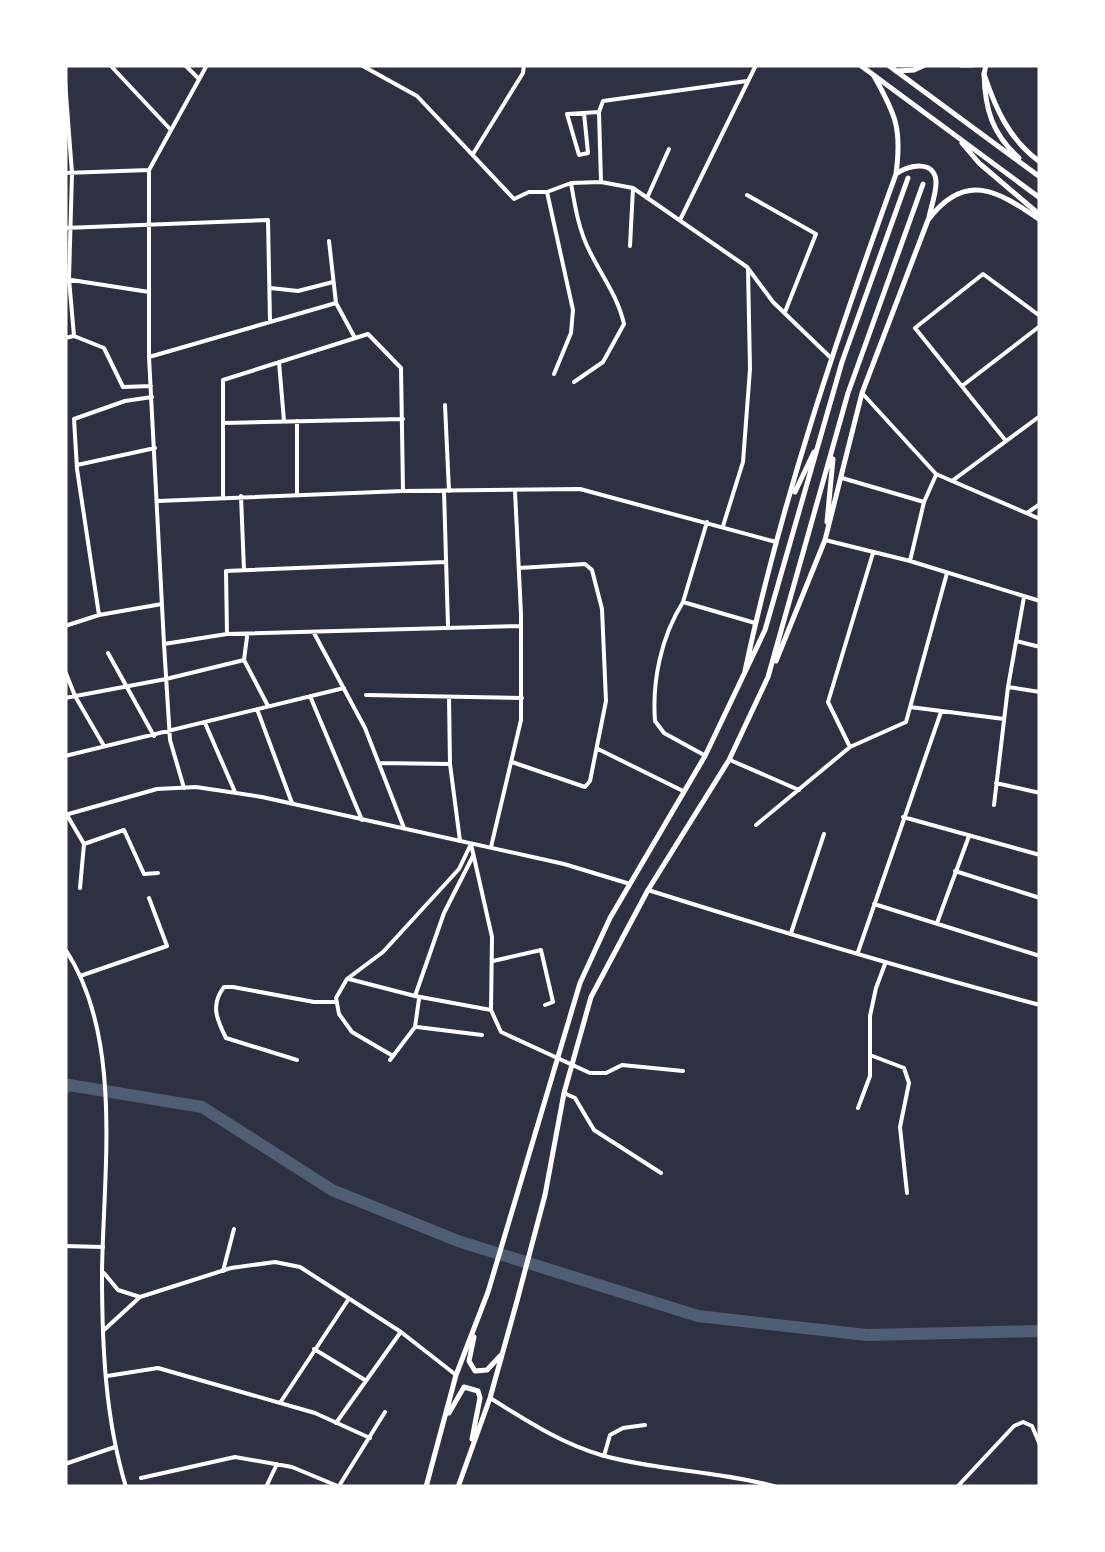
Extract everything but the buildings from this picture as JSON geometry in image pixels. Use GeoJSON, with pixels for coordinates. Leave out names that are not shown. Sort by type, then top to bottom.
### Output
{"type":"FeatureCollection","features":[{"type":"Feature","properties":{"kind":"main road"},"geometry":{"type":"LineString","coordinates":[[860,65],[1040,198]]}},
{"type":"Feature","properties":{"kind":"main road"},"geometry":{"type":"LineString","coordinates":[[888,65],[1040,177]]}},
{"type":"Feature","properties":{"kind":"main road"},"geometry":{"type":"LineString","coordinates":[[896,71],[925,65]]}},
{"type":"Feature","properties":{"kind":"main road"},"geometry":{"type":"LineString","coordinates":[[961,65],[972,65]]}},
{"type":"Feature","properties":{"kind":"main road"},"geometry":{"type":"LineString","coordinates":[[986,65],[985,102],[992,125],[1006,147],[1040,177]]}},
{"type":"Feature","properties":{"kind":"main road"},"geometry":{"type":"LineString","coordinates":[[742,680],[830,357],[896,174],[900,146],[895,113],[872,74]]}},
{"type":"Feature","properties":{"kind":"main road"},"geometry":{"type":"LineString","coordinates":[[984,74],[1004,125],[1020,147],[1040,162]]}},
{"type":"Feature","properties":{"kind":"main road"},"geometry":{"type":"LineString","coordinates":[[954,133],[979,163],[1040,217]]}},
{"type":"Feature","properties":{"kind":"main road"},"geometry":{"type":"LineString","coordinates":[[458,1487],[490,1398],[517,1301],[544,1196],[564,1093],[591,997],[648,890],[729,760],[825,540],[862,393],[928,220],[936,181],[934,174],[917,165],[896,174]]}},
{"type":"Feature","properties":{"kind":"main road"},"geometry":{"type":"LineString","coordinates":[[426,1487],[456,1375],[488,1292],[580,983],[610,918],[706,756],[765,630],[842,362],[908,178]]}},
{"type":"Feature","properties":{"kind":"main road"},"geometry":{"type":"LineString","coordinates":[[768,678],[848,393],[924,184]]}},
{"type":"Feature","properties":{"kind":"main road"},"geometry":{"type":"LineString","coordinates":[[928,220],[941,202],[960,191],[984,189],[1008,197],[1040,217]]}},
{"type":"Feature","properties":{"kind":"main road"},"geometry":{"type":"LineString","coordinates":[[788,509],[821,436]]}},
{"type":"Feature","properties":{"kind":"main road"},"geometry":{"type":"LineString","coordinates":[[825,540],[834,444]]}},
{"type":"Feature","properties":{"kind":"main road"},"geometry":{"type":"LineString","coordinates":[[477,1320],[470,1366],[481,1372],[502,1354]]}},
{"type":"Feature","properties":{"kind":"main road"},"geometry":{"type":"LineString","coordinates":[[443,1427],[459,1392],[472,1387],[478,1391],[471,1452]]}},
{"type":"Feature","properties":{"kind":"street"},"geometry":{"type":"LineString","coordinates":[[110,65],[170,129]]}},
{"type":"Feature","properties":{"kind":"street"},"geometry":{"type":"LineString","coordinates":[[185,65],[199,79]]}},
{"type":"Feature","properties":{"kind":"street"},"geometry":{"type":"LineString","coordinates":[[184,788],[170,732],[164,644],[150,358],[149,170],[208,65]]}},
{"type":"Feature","properties":{"kind":"street"},"geometry":{"type":"LineString","coordinates":[[361,65],[417,96],[514,199],[572,183],[602,182],[633,188],[748,267],[773,302],[830,357]]}},
{"type":"Feature","properties":{"kind":"street"},"geometry":{"type":"LineString","coordinates":[[473,154],[523,73],[524,65]]}},
{"type":"Feature","properties":{"kind":"street"},"geometry":{"type":"LineString","coordinates":[[680,220],[756,65]]}},
{"type":"Feature","properties":{"kind":"street"},"geometry":{"type":"LineString","coordinates":[[65,81],[67,279],[74,336]]}},
{"type":"Feature","properties":{"kind":"street"},"geometry":{"type":"LineString","coordinates":[[602,182],[599,112],[603,101],[748,81]]}},
{"type":"Feature","properties":{"kind":"street"},"geometry":{"type":"LineString","coordinates":[[584,113],[588,154],[580,155],[568,114],[599,112]]}},
{"type":"Feature","properties":{"kind":"street"},"geometry":{"type":"LineString","coordinates":[[647,198],[669,149]]}},
{"type":"Feature","properties":{"kind":"street"},"geometry":{"type":"LineString","coordinates":[[68,173],[149,170]]}},
{"type":"Feature","properties":{"kind":"street"},"geometry":{"type":"LineString","coordinates":[[572,183],[576,214],[588,250],[620,308],[624,324],[602,362],[574,382]]}},
{"type":"Feature","properties":{"kind":"street"},"geometry":{"type":"LineString","coordinates":[[630,246],[633,188]]}},
{"type":"Feature","properties":{"kind":"street"},"geometry":{"type":"LineString","coordinates":[[547,192],[573,310],[571,333],[554,374]]}},
{"type":"Feature","properties":{"kind":"street"},"geometry":{"type":"LineString","coordinates":[[747,195],[816,234],[785,312]]}},
{"type":"Feature","properties":{"kind":"street"},"geometry":{"type":"LineString","coordinates":[[68,228],[268,220],[270,321]]}},
{"type":"Feature","properties":{"kind":"street"},"geometry":{"type":"LineString","coordinates":[[329,241],[336,303],[355,338]]}},
{"type":"Feature","properties":{"kind":"street"},"geometry":{"type":"LineString","coordinates":[[724,526],[743,462],[751,325],[748,267]]}},
{"type":"Feature","properties":{"kind":"street"},"geometry":{"type":"LineString","coordinates":[[1006,441],[914,328],[983,274],[1040,316]]}},
{"type":"Feature","properties":{"kind":"street"},"geometry":{"type":"LineString","coordinates":[[67,279],[149,292]]}},
{"type":"Feature","properties":{"kind":"street"},"geometry":{"type":"LineString","coordinates":[[270,288],[298,291],[333,282]]}},
{"type":"Feature","properties":{"kind":"street"},"geometry":{"type":"LineString","coordinates":[[150,358],[336,303]]}},
{"type":"Feature","properties":{"kind":"street"},"geometry":{"type":"LineString","coordinates":[[962,386],[1040,326]]}},
{"type":"Feature","properties":{"kind":"street"},"geometry":{"type":"LineString","coordinates":[[223,497],[224,380],[368,334],[401,368],[404,490]]}},
{"type":"Feature","properties":{"kind":"street"},"geometry":{"type":"LineString","coordinates":[[65,338],[74,336],[104,348],[123,388],[151,386]]}},
{"type":"Feature","properties":{"kind":"street"},"geometry":{"type":"LineString","coordinates":[[279,362],[284,421]]}},
{"type":"Feature","properties":{"kind":"street"},"geometry":{"type":"LineString","coordinates":[[862,393],[936,474],[1040,519]]}},
{"type":"Feature","properties":{"kind":"street"},"geometry":{"type":"LineString","coordinates":[[99,615],[74,419],[126,401],[152,397]]}},
{"type":"Feature","properties":{"kind":"street"},"geometry":{"type":"LineString","coordinates":[[445,405],[448,628]]}},
{"type":"Feature","properties":{"kind":"street"},"geometry":{"type":"LineString","coordinates":[[952,481],[1040,416]]}},
{"type":"Feature","properties":{"kind":"street"},"geometry":{"type":"LineString","coordinates":[[224,423],[403,419]]}},
{"type":"Feature","properties":{"kind":"street"},"geometry":{"type":"LineString","coordinates":[[296,494],[297,421]]}},
{"type":"Feature","properties":{"kind":"street"},"geometry":{"type":"LineString","coordinates":[[77,465],[154,448]]}},
{"type":"Feature","properties":{"kind":"street"},"geometry":{"type":"LineString","coordinates":[[910,561],[924,502],[936,474]]}},
{"type":"Feature","properties":{"kind":"street"},"geometry":{"type":"LineString","coordinates":[[842,478],[924,502]]}},
{"type":"Feature","properties":{"kind":"street"},"geometry":{"type":"LineString","coordinates":[[158,501],[404,490],[580,489],[777,542]]}},
{"type":"Feature","properties":{"kind":"street"},"geometry":{"type":"LineString","coordinates":[[491,848],[522,720],[515,491]]}},
{"type":"Feature","properties":{"kind":"street"},"geometry":{"type":"LineString","coordinates":[[241,496],[244,570]]}},
{"type":"Feature","properties":{"kind":"street"},"geometry":{"type":"LineString","coordinates":[[1027,513],[1040,504]]}},
{"type":"Feature","properties":{"kind":"street"},"geometry":{"type":"LineString","coordinates":[[706,522],[683,602],[672,618],[663,648],[656,682],[655,721],[664,732],[706,756]]}},
{"type":"Feature","properties":{"kind":"street"},"geometry":{"type":"LineString","coordinates":[[825,540],[1040,600]]}},
{"type":"Feature","properties":{"kind":"street"},"geometry":{"type":"LineString","coordinates":[[850,747],[828,702],[873,554]]}},
{"type":"Feature","properties":{"kind":"street"},"geometry":{"type":"LineString","coordinates":[[226,634],[226,571],[445,562]]}},
{"type":"Feature","properties":{"kind":"street"},"geometry":{"type":"LineString","coordinates":[[512,762],[585,786],[590,782],[606,684],[597,579],[584,564],[519,568]]}},
{"type":"Feature","properties":{"kind":"street"},"geometry":{"type":"LineString","coordinates":[[756,825],[850,747],[906,722],[946,573]]}},
{"type":"Feature","properties":{"kind":"street"},"geometry":{"type":"LineString","coordinates":[[994,805],[1008,686],[1024,596]]}},
{"type":"Feature","properties":{"kind":"street"},"geometry":{"type":"LineString","coordinates":[[683,602],[755,623]]}},
{"type":"Feature","properties":{"kind":"street"},"geometry":{"type":"LineString","coordinates":[[65,626],[99,615],[162,604]]}},
{"type":"Feature","properties":{"kind":"street"},"geometry":{"type":"LineString","coordinates":[[164,644],[226,634],[522,626]]}},
{"type":"Feature","properties":{"kind":"street"},"geometry":{"type":"LineString","coordinates":[[314,633],[365,728],[404,829]]}},
{"type":"Feature","properties":{"kind":"street"},"geometry":{"type":"LineString","coordinates":[[247,636],[244,660],[268,706]]}},
{"type":"Feature","properties":{"kind":"street"},"geometry":{"type":"LineString","coordinates":[[1016,641],[1040,647]]}},
{"type":"Feature","properties":{"kind":"street"},"geometry":{"type":"LineString","coordinates":[[108,652],[154,736]]}},
{"type":"Feature","properties":{"kind":"street"},"geometry":{"type":"LineString","coordinates":[[65,698],[244,660]]}},
{"type":"Feature","properties":{"kind":"street"},"geometry":{"type":"LineString","coordinates":[[65,671],[104,746]]}},
{"type":"Feature","properties":{"kind":"street"},"geometry":{"type":"LineString","coordinates":[[1008,686],[1040,692]]}},
{"type":"Feature","properties":{"kind":"street"},"geometry":{"type":"LineString","coordinates":[[65,756],[344,688]]}},
{"type":"Feature","properties":{"kind":"street"},"geometry":{"type":"LineString","coordinates":[[366,694],[522,698]]}},
{"type":"Feature","properties":{"kind":"street"},"geometry":{"type":"LineString","coordinates":[[310,696],[362,820]]}},
{"type":"Feature","properties":{"kind":"street"},"geometry":{"type":"LineString","coordinates":[[449,696],[450,764],[460,841]]}},
{"type":"Feature","properties":{"kind":"street"},"geometry":{"type":"LineString","coordinates":[[910,707],[1006,719]]}},
{"type":"Feature","properties":{"kind":"street"},"geometry":{"type":"LineString","coordinates":[[258,709],[293,806]]}},
{"type":"Feature","properties":{"kind":"street"},"geometry":{"type":"LineString","coordinates":[[858,952],[941,712]]}},
{"type":"Feature","properties":{"kind":"street"},"geometry":{"type":"LineString","coordinates":[[205,722],[236,793]]}},
{"type":"Feature","properties":{"kind":"street"},"geometry":{"type":"LineString","coordinates":[[598,749],[686,792]]}},
{"type":"Feature","properties":{"kind":"street"},"geometry":{"type":"LineString","coordinates":[[729,760],[799,790]]}},
{"type":"Feature","properties":{"kind":"street"},"geometry":{"type":"LineString","coordinates":[[378,763],[450,764]]}},
{"type":"Feature","properties":{"kind":"street"},"geometry":{"type":"LineString","coordinates":[[996,783],[1040,793]]}},
{"type":"Feature","properties":{"kind":"street"},"geometry":{"type":"LineString","coordinates":[[80,888],[84,844],[66,816],[157,789],[184,788],[236,793],[460,841],[631,884]]}},
{"type":"Feature","properties":{"kind":"street"},"geometry":{"type":"LineString","coordinates":[[903,817],[1040,855]]}},
{"type":"Feature","properties":{"kind":"street"},"geometry":{"type":"LineString","coordinates":[[84,844],[124,830],[144,874],[158,873]]}},
{"type":"Feature","properties":{"kind":"street"},"geometry":{"type":"LineString","coordinates":[[791,933],[824,834]]}},
{"type":"Feature","properties":{"kind":"street"},"geometry":{"type":"LineString","coordinates":[[938,923],[970,836]]}},
{"type":"Feature","properties":{"kind":"street"},"geometry":{"type":"LineString","coordinates":[[471,844],[486,904],[493,961],[491,1010],[500,1032],[590,1073],[606,1073],[622,1064],[682,1071]]}},
{"type":"Feature","properties":{"kind":"street"},"geometry":{"type":"LineString","coordinates":[[471,844],[459,870],[396,938],[347,978],[337,1002],[339,1014],[352,1032],[391,1058],[415,1027],[417,996],[444,913],[473,856]]}},
{"type":"Feature","properties":{"kind":"street"},"geometry":{"type":"LineString","coordinates":[[956,871],[1040,898]]}},
{"type":"Feature","properties":{"kind":"street"},"geometry":{"type":"LineString","coordinates":[[648,890],[858,952],[885,964],[1040,1005]]}},
{"type":"Feature","properties":{"kind":"street"},"geometry":{"type":"LineString","coordinates":[[80,976],[167,946],[149,898]]}},
{"type":"Feature","properties":{"kind":"street"},"geometry":{"type":"LineString","coordinates":[[874,904],[1040,956],[1040,948]]}},
{"type":"Feature","properties":{"kind":"street"},"geometry":{"type":"LineString","coordinates":[[493,961],[541,950],[553,1002],[546,1005]]}},
{"type":"Feature","properties":{"kind":"street"},"geometry":{"type":"LineString","coordinates":[[66,954],[80,976],[94,1020],[104,1076],[105,1376],[115,1447],[126,1487]]}},
{"type":"Feature","properties":{"kind":"street"},"geometry":{"type":"LineString","coordinates":[[858,1108],[870,1076],[870,1016],[885,964]]}},
{"type":"Feature","properties":{"kind":"street"},"geometry":{"type":"LineString","coordinates":[[347,978],[491,1010]]}},
{"type":"Feature","properties":{"kind":"street"},"geometry":{"type":"LineString","coordinates":[[297,1060],[226,1038],[214,1008],[217,996],[224,987],[234,987],[314,1002],[337,1002]]}},
{"type":"Feature","properties":{"kind":"street"},"geometry":{"type":"LineString","coordinates":[[415,1027],[482,1035]]}},
{"type":"Feature","properties":{"kind":"street"},"geometry":{"type":"LineString","coordinates":[[870,1055],[904,1068],[908,1083],[900,1127],[907,1194]]}},
{"type":"Feature","properties":{"kind":"street"},"geometry":{"type":"LineString","coordinates":[[564,1093],[575,1098],[594,1130],[661,1173]]}},
{"type":"Feature","properties":{"kind":"street"},"geometry":{"type":"LineString","coordinates":[[223,1271],[234,1229]]}},
{"type":"Feature","properties":{"kind":"street"},"geometry":{"type":"LineString","coordinates":[[65,1246],[103,1247]]}},
{"type":"Feature","properties":{"kind":"street"},"geometry":{"type":"LineString","coordinates":[[104,1330],[140,1297],[223,1271],[275,1262],[300,1266],[401,1332],[456,1375]]}},
{"type":"Feature","properties":{"kind":"street"},"geometry":{"type":"LineString","coordinates":[[102,1271],[118,1290],[140,1297]]}},
{"type":"Feature","properties":{"kind":"street"},"geometry":{"type":"LineString","coordinates":[[280,1403],[348,1300]]}},
{"type":"Feature","properties":{"kind":"street"},"geometry":{"type":"LineString","coordinates":[[336,1422],[401,1332]]}},
{"type":"Feature","properties":{"kind":"street"},"geometry":{"type":"LineString","coordinates":[[314,1348],[365,1380]]}},
{"type":"Feature","properties":{"kind":"street"},"geometry":{"type":"LineString","coordinates":[[105,1376],[158,1368],[280,1403],[370,1438]]}},
{"type":"Feature","properties":{"kind":"street"},"geometry":{"type":"LineString","coordinates":[[490,1398],[548,1433],[604,1456],[778,1487]]}},
{"type":"Feature","properties":{"kind":"street"},"geometry":{"type":"LineString","coordinates":[[141,1478],[236,1458],[277,1463],[340,1487],[384,1412]]}},
{"type":"Feature","properties":{"kind":"street"},"geometry":{"type":"LineString","coordinates":[[957,1487],[1014,1426],[1023,1422],[1032,1426],[1040,1445]]}},
{"type":"Feature","properties":{"kind":"street"},"geometry":{"type":"LineString","coordinates":[[604,1456],[610,1435],[623,1428],[645,1425]]}},
{"type":"Feature","properties":{"kind":"street"},"geometry":{"type":"LineString","coordinates":[[65,1464],[115,1447]]}},
{"type":"Feature","properties":{"kind":"street"},"geometry":{"type":"LineString","coordinates":[[266,1487],[277,1463]]}},
{"type":"Feature","properties":{"kind":"waterway"},"geometry":{"type":"LineString","coordinates":[[65,1088],[69,1085],[202,1107],[332,1190],[458,1241],[698,1316],[867,1335],[1040,1331]]}}]}
